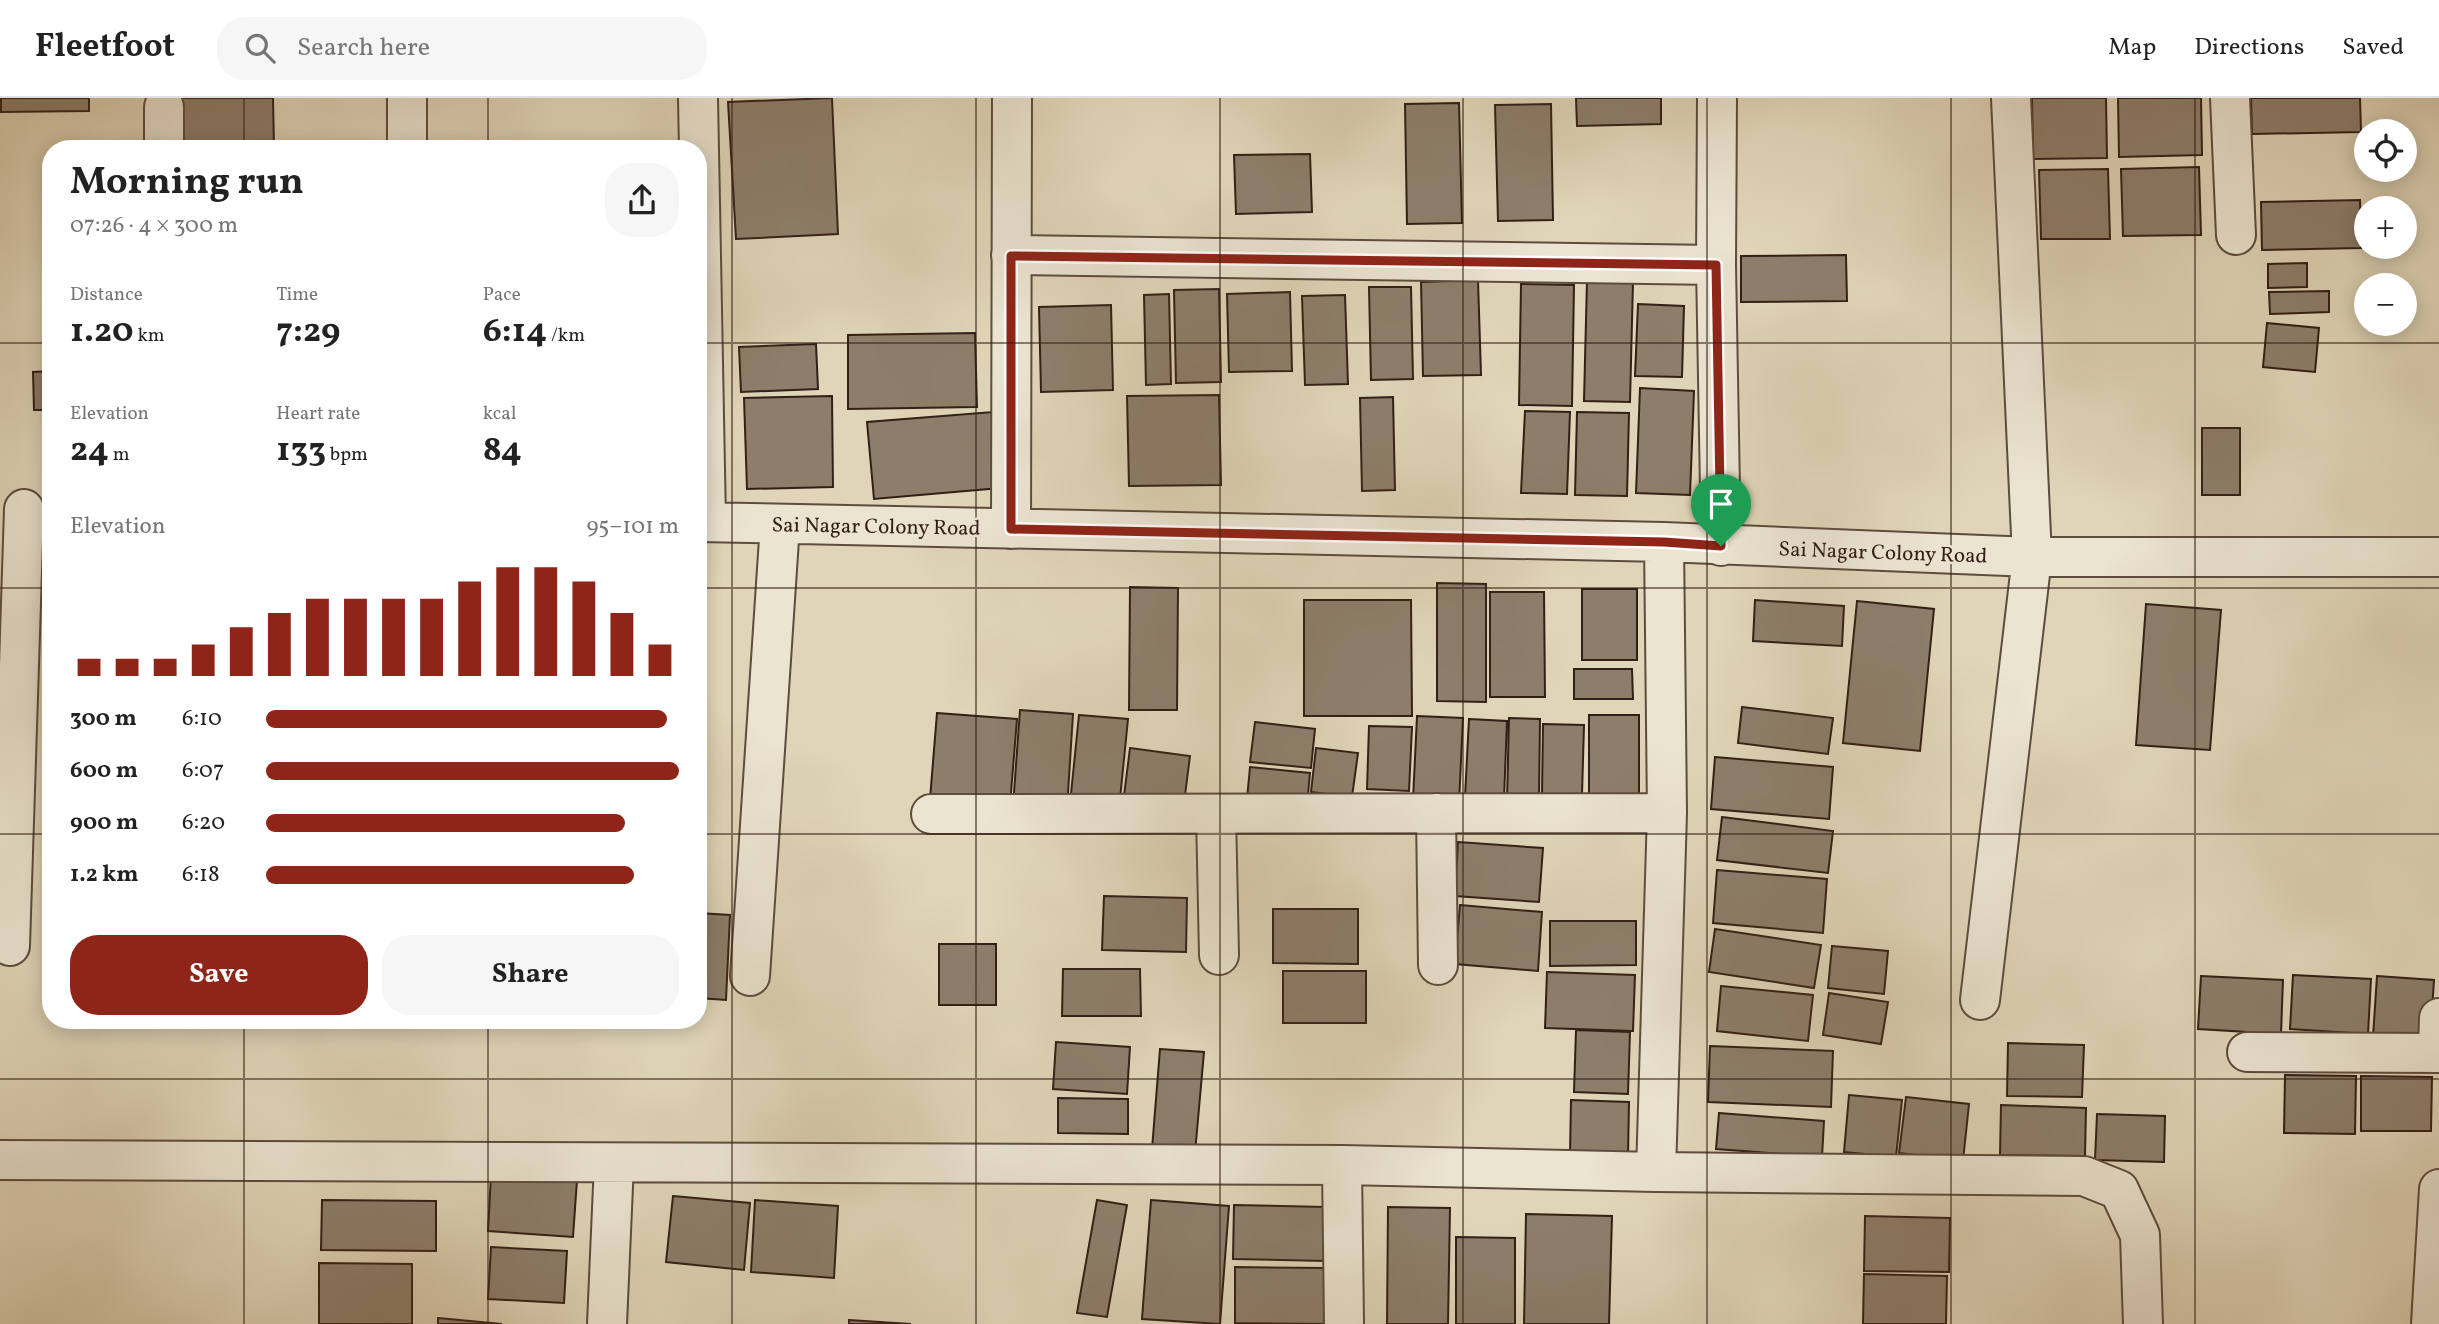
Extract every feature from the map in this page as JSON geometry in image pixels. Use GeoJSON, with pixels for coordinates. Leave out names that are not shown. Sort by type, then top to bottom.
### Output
{"type":"FeatureCollection","features":[{"type":"Feature","properties":{"kind":"street"},"geometry":{"type":"LineString","coordinates":[[407,98],[407,140]]}},
{"type":"Feature","properties":{"kind":"street"},"geometry":{"type":"LineString","coordinates":[[698,98],[698,140]]}},
{"type":"Feature","properties":{"kind":"street"},"geometry":{"type":"LineString","coordinates":[[1011,529],[1012,98]]}},
{"type":"Feature","properties":{"kind":"street"},"geometry":{"type":"LineString","coordinates":[[1717,98],[1716,265],[1721,546]]}},
{"type":"Feature","properties":{"kind":"street"},"geometry":{"type":"LineString","coordinates":[[1980,1000],[2032,557],[2011,98]]}},
{"type":"Feature","properties":{"kind":"street"},"geometry":{"type":"LineString","coordinates":[[2230,98],[2236,235]]}},
{"type":"Feature","properties":{"kind":"street"},"geometry":{"type":"LineString","coordinates":[[164,107],[164,140]]}},
{"type":"Feature","properties":{"kind":"street"},"geometry":{"type":"LineString","coordinates":[[1011,256],[1716,265]]}},
{"type":"Feature","properties":{"kind":"street"},"geometry":{"type":"LineString","coordinates":[[10,946],[25,509]]}},
{"type":"Feature","properties":{"kind":"street","name":"Sai Nagar Colony Road"},"geometry":{"type":"LineString","coordinates":[[707,522],[1664,542],[2032,557],[2439,557]]}},
{"type":"Feature","properties":{"kind":"street"},"geometry":{"type":"LineString","coordinates":[[750,976],[780,524]]}},
{"type":"Feature","properties":{"kind":"street"},"geometry":{"type":"LineString","coordinates":[[1656,1172],[1667,813],[1664,542]]}},
{"type":"Feature","properties":{"kind":"street"},"geometry":{"type":"LineString","coordinates":[[1436,813],[1438,965]]}},
{"type":"Feature","properties":{"kind":"street"},"geometry":{"type":"LineString","coordinates":[[931,814],[1667,813]]}},
{"type":"Feature","properties":{"kind":"street"},"geometry":{"type":"LineString","coordinates":[[1216,814],[1219,955]]}},
{"type":"Feature","properties":{"kind":"street"},"geometry":{"type":"LineString","coordinates":[[2248,1052],[2439,1053],[2439,1018]]}},
{"type":"Feature","properties":{"kind":"street"},"geometry":{"type":"LineString","coordinates":[[0,1160],[1342,1165],[1656,1172],[2084,1176],[2119,1190],[2140,1234],[2143,1324]]}},
{"type":"Feature","properties":{"kind":"street"},"geometry":{"type":"LineString","coordinates":[[607,1324],[614,1163]]}},
{"type":"Feature","properties":{"kind":"street"},"geometry":{"type":"LineString","coordinates":[[1342,1165],[1343,1324]]}},
{"type":"Feature","properties":{"kind":"street"},"geometry":{"type":"LineString","coordinates":[[2431,1324],[2439,1189]]}},
{"type":"Feature","properties":{"kind":"building"},"geometry":{"type":"Polygon","coordinates":[[[1,98],[89,98],[89,111],[1,112],[1,98]]]}},
{"type":"Feature","properties":{"kind":"building"},"geometry":{"type":"Polygon","coordinates":[[[181,98],[273,98],[274,140],[182,140],[181,98]]]}},
{"type":"Feature","properties":{"kind":"building"},"geometry":{"type":"Polygon","coordinates":[[[832,98],[838,234],[736,239],[728,102],[832,98]]]}},
{"type":"Feature","properties":{"kind":"building"},"geometry":{"type":"Polygon","coordinates":[[[1576,98],[1661,98],[1661,124],[1577,126],[1576,98]]]}},
{"type":"Feature","properties":{"kind":"building"},"geometry":{"type":"Polygon","coordinates":[[[2032,98],[2106,98],[2107,158],[2033,159],[2032,98]]]}},
{"type":"Feature","properties":{"kind":"building"},"geometry":{"type":"Polygon","coordinates":[[[2118,98],[2201,98],[2202,155],[2119,157],[2118,98]]]}},
{"type":"Feature","properties":{"kind":"building"},"geometry":{"type":"Polygon","coordinates":[[[2251,98],[2360,98],[2361,119],[2354,119],[2354,132],[2252,134],[2251,98]]]}},
{"type":"Feature","properties":{"kind":"building"},"geometry":{"type":"Polygon","coordinates":[[[1459,103],[1462,223],[1407,224],[1405,104],[1459,103]]]}},
{"type":"Feature","properties":{"kind":"building"},"geometry":{"type":"Polygon","coordinates":[[[1551,104],[1553,220],[1498,221],[1495,105],[1551,104]]]}},
{"type":"Feature","properties":{"kind":"building"},"geometry":{"type":"Polygon","coordinates":[[[1310,154],[1312,212],[1236,214],[1234,155],[1310,154]]]}},
{"type":"Feature","properties":{"kind":"building"},"geometry":{"type":"Polygon","coordinates":[[[2199,167],[2201,235],[2123,236],[2121,169],[2199,167]]]}},
{"type":"Feature","properties":{"kind":"building"},"geometry":{"type":"Polygon","coordinates":[[[2108,169],[2110,239],[2041,239],[2039,170],[2108,169]]]}},
{"type":"Feature","properties":{"kind":"building"},"geometry":{"type":"Polygon","coordinates":[[[2354,200],[2354,248],[2262,250],[2261,202],[2354,200]]]}},
{"type":"Feature","properties":{"kind":"building"},"geometry":{"type":"Polygon","coordinates":[[[1846,255],[1847,301],[1741,302],[1741,256],[1846,255]]]}},
{"type":"Feature","properties":{"kind":"building"},"geometry":{"type":"Polygon","coordinates":[[[2307,263],[2307,287],[2268,288],[2268,264],[2307,263]]]}},
{"type":"Feature","properties":{"kind":"building"},"geometry":{"type":"Polygon","coordinates":[[[1478,280],[1481,375],[1423,376],[1421,282],[1478,280]]]}},
{"type":"Feature","properties":{"kind":"building"},"geometry":{"type":"Polygon","coordinates":[[[1587,280],[1633,282],[1630,402],[1584,401],[1587,280]]]}},
{"type":"Feature","properties":{"kind":"building"},"geometry":{"type":"Polygon","coordinates":[[[1521,284],[1574,285],[1572,406],[1519,405],[1521,284]]]}},
{"type":"Feature","properties":{"kind":"building"},"geometry":{"type":"Polygon","coordinates":[[[1369,287],[1411,287],[1413,379],[1371,380],[1369,287]]]}},
{"type":"Feature","properties":{"kind":"building"},"geometry":{"type":"Polygon","coordinates":[[[1219,289],[1221,382],[1176,383],[1174,290],[1219,289]]]}},
{"type":"Feature","properties":{"kind":"building"},"geometry":{"type":"Polygon","coordinates":[[[2329,291],[2329,312],[2270,314],[2269,292],[2329,291]]]}},
{"type":"Feature","properties":{"kind":"building"},"geometry":{"type":"Polygon","coordinates":[[[1290,292],[1292,371],[1229,372],[1227,294],[1290,292]]]}},
{"type":"Feature","properties":{"kind":"building"},"geometry":{"type":"Polygon","coordinates":[[[1169,294],[1171,384],[1146,385],[1144,295],[1169,294]]]}},
{"type":"Feature","properties":{"kind":"building"},"geometry":{"type":"Polygon","coordinates":[[[1345,295],[1348,384],[1305,385],[1302,296],[1345,295]]]}},
{"type":"Feature","properties":{"kind":"building"},"geometry":{"type":"Polygon","coordinates":[[[1638,304],[1684,306],[1682,377],[1635,376],[1638,304]]]}},
{"type":"Feature","properties":{"kind":"building"},"geometry":{"type":"Polygon","coordinates":[[[1111,305],[1113,390],[1041,392],[1039,307],[1111,305]]]}},
{"type":"Feature","properties":{"kind":"building"},"geometry":{"type":"Polygon","coordinates":[[[2267,323],[2319,328],[2315,372],[2263,367],[2267,323]]]}},
{"type":"Feature","properties":{"kind":"building"},"geometry":{"type":"Polygon","coordinates":[[[975,333],[977,407],[848,409],[848,335],[975,333]]]}},
{"type":"Feature","properties":{"kind":"building"},"geometry":{"type":"Polygon","coordinates":[[[816,344],[818,389],[741,392],[739,347],[816,344]]]}},
{"type":"Feature","properties":{"kind":"building"},"geometry":{"type":"Polygon","coordinates":[[[33,372],[42,372],[42,410],[34,410],[33,372]]]}},
{"type":"Feature","properties":{"kind":"building"},"geometry":{"type":"Polygon","coordinates":[[[1640,388],[1694,391],[1690,495],[1636,493],[1640,388]]]}},
{"type":"Feature","properties":{"kind":"building"},"geometry":{"type":"Polygon","coordinates":[[[1219,395],[1221,485],[1129,486],[1127,396],[1219,395]]]}},
{"type":"Feature","properties":{"kind":"building"},"geometry":{"type":"Polygon","coordinates":[[[832,396],[833,487],[747,489],[744,398],[832,396]]]}},
{"type":"Feature","properties":{"kind":"building"},"geometry":{"type":"Polygon","coordinates":[[[1393,397],[1395,490],[1362,491],[1360,398],[1393,397]]]}},
{"type":"Feature","properties":{"kind":"building"},"geometry":{"type":"Polygon","coordinates":[[[1525,411],[1570,412],[1567,494],[1521,493],[1525,411]]]}},
{"type":"Feature","properties":{"kind":"building"},"geometry":{"type":"Polygon","coordinates":[[[993,412],[1000,488],[874,499],[867,422],[993,412]]]}},
{"type":"Feature","properties":{"kind":"building"},"geometry":{"type":"Polygon","coordinates":[[[1577,412],[1629,413],[1627,496],[1575,495],[1577,412]]]}},
{"type":"Feature","properties":{"kind":"building"},"geometry":{"type":"Polygon","coordinates":[[[2202,428],[2240,428],[2240,495],[2202,495],[2202,428]]]}},
{"type":"Feature","properties":{"kind":"building"},"geometry":{"type":"Polygon","coordinates":[[[1437,583],[1486,584],[1486,702],[1437,701],[1437,583]]]}},
{"type":"Feature","properties":{"kind":"building"},"geometry":{"type":"Polygon","coordinates":[[[1130,587],[1178,588],[1177,710],[1129,710],[1130,587]]]}},
{"type":"Feature","properties":{"kind":"building"},"geometry":{"type":"Polygon","coordinates":[[[1582,589],[1637,589],[1637,660],[1582,660],[1582,589]]]}},
{"type":"Feature","properties":{"kind":"building"},"geometry":{"type":"Polygon","coordinates":[[[1490,592],[1544,592],[1545,697],[1490,697],[1490,592]]]}},
{"type":"Feature","properties":{"kind":"building"},"geometry":{"type":"Polygon","coordinates":[[[1304,600],[1411,600],[1412,716],[1304,716],[1304,600]]]}},
{"type":"Feature","properties":{"kind":"building"},"geometry":{"type":"Polygon","coordinates":[[[1755,600],[1844,606],[1842,646],[1753,641],[1755,600]]]}},
{"type":"Feature","properties":{"kind":"building"},"geometry":{"type":"Polygon","coordinates":[[[1857,601],[1934,609],[1920,751],[1843,743],[1857,601]]]}},
{"type":"Feature","properties":{"kind":"building"},"geometry":{"type":"Polygon","coordinates":[[[2146,604],[2221,610],[2210,750],[2136,745],[2146,604]]]}},
{"type":"Feature","properties":{"kind":"building"},"geometry":{"type":"Polygon","coordinates":[[[1574,669],[1632,669],[1633,699],[1574,699],[1574,669]]]}},
{"type":"Feature","properties":{"kind":"building"},"geometry":{"type":"Polygon","coordinates":[[[1742,707],[1833,718],[1828,754],[1738,743],[1742,707]]]}},
{"type":"Feature","properties":{"kind":"building"},"geometry":{"type":"Polygon","coordinates":[[[1020,710],[1073,714],[1067,809],[1013,806],[1020,710]]]}},
{"type":"Feature","properties":{"kind":"building"},"geometry":{"type":"Polygon","coordinates":[[[937,713],[1017,719],[1010,805],[930,799],[937,713]]]}},
{"type":"Feature","properties":{"kind":"building"},"geometry":{"type":"Polygon","coordinates":[[[1079,715],[1128,719],[1120,799],[1071,794],[1079,715]]]}},
{"type":"Feature","properties":{"kind":"building"},"geometry":{"type":"Polygon","coordinates":[[[1589,715],[1639,715],[1639,801],[1589,801],[1589,715]]]}},
{"type":"Feature","properties":{"kind":"building"},"geometry":{"type":"Polygon","coordinates":[[[1417,716],[1463,718],[1459,803],[1413,800],[1417,716]]]}},
{"type":"Feature","properties":{"kind":"building"},"geometry":{"type":"Polygon","coordinates":[[[1509,718],[1540,719],[1539,801],[1507,800],[1509,718]]]}},
{"type":"Feature","properties":{"kind":"building"},"geometry":{"type":"Polygon","coordinates":[[[1469,719],[1507,721],[1504,799],[1465,797],[1469,719]]]}},
{"type":"Feature","properties":{"kind":"building"},"geometry":{"type":"Polygon","coordinates":[[[1255,722],[1315,729],[1311,768],[1250,762],[1255,722]]]}},
{"type":"Feature","properties":{"kind":"building"},"geometry":{"type":"Polygon","coordinates":[[[1543,724],[1584,725],[1582,795],[1542,795],[1543,724]]]}},
{"type":"Feature","properties":{"kind":"building"},"geometry":{"type":"Polygon","coordinates":[[[1369,726],[1412,727],[1409,791],[1367,789],[1369,726]]]}},
{"type":"Feature","properties":{"kind":"building"},"geometry":{"type":"Polygon","coordinates":[[[1130,748],[1190,756],[1184,803],[1124,796],[1130,748]]]}},
{"type":"Feature","properties":{"kind":"building"},"geometry":{"type":"Polygon","coordinates":[[[1316,748],[1358,753],[1352,797],[1311,792],[1316,748]]]}},
{"type":"Feature","properties":{"kind":"building"},"geometry":{"type":"Polygon","coordinates":[[[1715,757],[1833,767],[1829,819],[1711,809],[1715,757]]]}},
{"type":"Feature","properties":{"kind":"building"},"geometry":{"type":"Polygon","coordinates":[[[1250,767],[1310,773],[1307,805],[1247,799],[1250,767]]]}},
{"type":"Feature","properties":{"kind":"building"},"geometry":{"type":"Polygon","coordinates":[[[1722,817],[1833,831],[1828,873],[1717,860],[1722,817]]]}},
{"type":"Feature","properties":{"kind":"building"},"geometry":{"type":"Polygon","coordinates":[[[1458,842],[1543,848],[1539,902],[1455,896],[1458,842]]]}},
{"type":"Feature","properties":{"kind":"building"},"geometry":{"type":"Polygon","coordinates":[[[1717,870],[1827,879],[1823,933],[1713,923],[1717,870]]]}},
{"type":"Feature","properties":{"kind":"building"},"geometry":{"type":"Polygon","coordinates":[[[1104,896],[1187,898],[1186,952],[1102,950],[1104,896]]]}},
{"type":"Feature","properties":{"kind":"building"},"geometry":{"type":"Polygon","coordinates":[[[1460,905],[1542,912],[1538,971],[1455,964],[1460,905]]]}},
{"type":"Feature","properties":{"kind":"building"},"geometry":{"type":"Polygon","coordinates":[[[1273,909],[1358,909],[1358,964],[1273,963],[1273,909]]]}},
{"type":"Feature","properties":{"kind":"building"},"geometry":{"type":"Polygon","coordinates":[[[707,914],[730,915],[726,1000],[707,999],[707,914]]]}},
{"type":"Feature","properties":{"kind":"building"},"geometry":{"type":"Polygon","coordinates":[[[1550,921],[1636,921],[1636,965],[1550,966],[1550,921]]]}},
{"type":"Feature","properties":{"kind":"building"},"geometry":{"type":"Polygon","coordinates":[[[1715,929],[1821,945],[1814,988],[1709,972],[1715,929]]]}},
{"type":"Feature","properties":{"kind":"building"},"geometry":{"type":"Polygon","coordinates":[[[939,944],[996,944],[996,1005],[939,1005],[939,944]]]}},
{"type":"Feature","properties":{"kind":"building"},"geometry":{"type":"Polygon","coordinates":[[[1832,946],[1888,951],[1884,994],[1828,988],[1832,946]]]}},
{"type":"Feature","properties":{"kind":"building"},"geometry":{"type":"Polygon","coordinates":[[[1063,969],[1140,969],[1141,1016],[1062,1016],[1063,969]]]}},
{"type":"Feature","properties":{"kind":"building"},"geometry":{"type":"Polygon","coordinates":[[[1283,971],[1366,971],[1366,1023],[1283,1023],[1283,971]]]}},
{"type":"Feature","properties":{"kind":"building"},"geometry":{"type":"Polygon","coordinates":[[[1547,972],[1635,975],[1633,1031],[1545,1028],[1547,972]]]}},
{"type":"Feature","properties":{"kind":"building"},"geometry":{"type":"Polygon","coordinates":[[[2293,975],[2371,979],[2368,1034],[2290,1029],[2293,975]]]}},
{"type":"Feature","properties":{"kind":"building"},"geometry":{"type":"Polygon","coordinates":[[[2201,976],[2283,980],[2281,1034],[2198,1029],[2201,976]]]}},
{"type":"Feature","properties":{"kind":"building"},"geometry":{"type":"Polygon","coordinates":[[[2377,976],[2434,980],[2430,1041],[2373,1037],[2377,976]]]}},
{"type":"Feature","properties":{"kind":"building"},"geometry":{"type":"Polygon","coordinates":[[[1721,986],[1813,995],[1808,1041],[1717,1031],[1721,986]]]}},
{"type":"Feature","properties":{"kind":"building"},"geometry":{"type":"Polygon","coordinates":[[[1829,993],[1888,1002],[1881,1044],[1823,1035],[1829,993]]]}},
{"type":"Feature","properties":{"kind":"building"},"geometry":{"type":"Polygon","coordinates":[[[1576,1030],[1630,1032],[1628,1094],[1574,1092],[1576,1030]]]}},
{"type":"Feature","properties":{"kind":"building"},"geometry":{"type":"Polygon","coordinates":[[[1056,1042],[1130,1047],[1127,1094],[1053,1089],[1056,1042]]]}},
{"type":"Feature","properties":{"kind":"building"},"geometry":{"type":"Polygon","coordinates":[[[2008,1043],[2084,1045],[2082,1097],[2007,1096],[2008,1043]]]}},
{"type":"Feature","properties":{"kind":"building"},"geometry":{"type":"Polygon","coordinates":[[[1710,1046],[1833,1051],[1831,1107],[1708,1102],[1710,1046]]]}},
{"type":"Feature","properties":{"kind":"building"},"geometry":{"type":"Polygon","coordinates":[[[1160,1049],[1204,1052],[1195,1153],[1152,1149],[1160,1049]]]}},
{"type":"Feature","properties":{"kind":"building"},"geometry":{"type":"Polygon","coordinates":[[[2285,1075],[2356,1076],[2355,1134],[2284,1133],[2285,1075]]]}},
{"type":"Feature","properties":{"kind":"building"},"geometry":{"type":"Polygon","coordinates":[[[2361,1076],[2432,1077],[2431,1131],[2361,1131],[2361,1076]]]}},
{"type":"Feature","properties":{"kind":"building"},"geometry":{"type":"Polygon","coordinates":[[[1849,1095],[1902,1100],[1896,1157],[1844,1152],[1849,1095]]]}},
{"type":"Feature","properties":{"kind":"building"},"geometry":{"type":"Polygon","coordinates":[[[1906,1097],[1969,1104],[1963,1161],[1899,1153],[1906,1097]]]}},
{"type":"Feature","properties":{"kind":"building"},"geometry":{"type":"Polygon","coordinates":[[[1058,1098],[1128,1099],[1128,1134],[1058,1133],[1058,1098]]]}},
{"type":"Feature","properties":{"kind":"building"},"geometry":{"type":"Polygon","coordinates":[[[1571,1100],[1629,1102],[1628,1157],[1570,1155],[1571,1100]]]}},
{"type":"Feature","properties":{"kind":"building"},"geometry":{"type":"Polygon","coordinates":[[[2001,1105],[2086,1108],[2085,1156],[2000,1155],[2001,1105]]]}},
{"type":"Feature","properties":{"kind":"building"},"geometry":{"type":"Polygon","coordinates":[[[1719,1113],[1824,1121],[1822,1157],[1716,1149],[1719,1113]]]}},
{"type":"Feature","properties":{"kind":"building"},"geometry":{"type":"Polygon","coordinates":[[[2097,1114],[2165,1116],[2164,1162],[2095,1160],[2097,1114]]]}},
{"type":"Feature","properties":{"kind":"building"},"geometry":{"type":"Polygon","coordinates":[[[491,1175],[577,1180],[573,1237],[488,1231],[491,1175]]]}},
{"type":"Feature","properties":{"kind":"building"},"geometry":{"type":"Polygon","coordinates":[[[673,1196],[750,1203],[744,1270],[666,1262],[673,1196]]]}},
{"type":"Feature","properties":{"kind":"building"},"geometry":{"type":"Polygon","coordinates":[[[322,1200],[436,1201],[436,1251],[321,1250],[322,1200]]]}},
{"type":"Feature","properties":{"kind":"building"},"geometry":{"type":"Polygon","coordinates":[[[755,1200],[838,1206],[834,1278],[751,1272],[755,1200]]]}},
{"type":"Feature","properties":{"kind":"building"},"geometry":{"type":"Polygon","coordinates":[[[1097,1200],[1127,1205],[1107,1317],[1077,1313],[1097,1200]]]}},
{"type":"Feature","properties":{"kind":"building"},"geometry":{"type":"Polygon","coordinates":[[[1151,1200],[1229,1206],[1220,1324],[1142,1319],[1151,1200]]]}},
{"type":"Feature","properties":{"kind":"building"},"geometry":{"type":"Polygon","coordinates":[[[1234,1205],[1326,1207],[1325,1261],[1233,1259],[1234,1205]]]}},
{"type":"Feature","properties":{"kind":"building"},"geometry":{"type":"Polygon","coordinates":[[[1388,1207],[1450,1208],[1448,1324],[1387,1324],[1388,1207]]]}},
{"type":"Feature","properties":{"kind":"building"},"geometry":{"type":"Polygon","coordinates":[[[1526,1214],[1612,1216],[1609,1324],[1524,1324],[1526,1214]]]}},
{"type":"Feature","properties":{"kind":"building"},"geometry":{"type":"Polygon","coordinates":[[[1865,1216],[1950,1218],[1949,1272],[1864,1271],[1865,1216]]]}},
{"type":"Feature","properties":{"kind":"building"},"geometry":{"type":"Polygon","coordinates":[[[1456,1237],[1515,1238],[1515,1324],[1456,1324],[1456,1237]]]}},
{"type":"Feature","properties":{"kind":"building"},"geometry":{"type":"Polygon","coordinates":[[[491,1247],[567,1251],[564,1303],[488,1299],[491,1247]]]}},
{"type":"Feature","properties":{"kind":"building"},"geometry":{"type":"Polygon","coordinates":[[[319,1263],[412,1264],[412,1324],[319,1324],[319,1263]]]}},
{"type":"Feature","properties":{"kind":"building"},"geometry":{"type":"Polygon","coordinates":[[[1235,1267],[1326,1268],[1326,1324],[1235,1323],[1235,1267]]]}},
{"type":"Feature","properties":{"kind":"building"},"geometry":{"type":"Polygon","coordinates":[[[1864,1274],[1947,1276],[1946,1324],[1863,1324],[1864,1274]]]}},
{"type":"Feature","properties":{"kind":"building"},"geometry":{"type":"Polygon","coordinates":[[[438,1318],[502,1324],[438,1324],[438,1318]]]}},
{"type":"Feature","properties":{"kind":"building"},"geometry":{"type":"Polygon","coordinates":[[[849,1320],[911,1324],[849,1324],[849,1320]]]}},
{"type":"Feature","properties":{"kind":"route"},"geometry":{"type":"LineString","coordinates":[[1011,256],[1716,265],[1721,546],[1664,542],[1011,529],[1011,256]]}}]}
